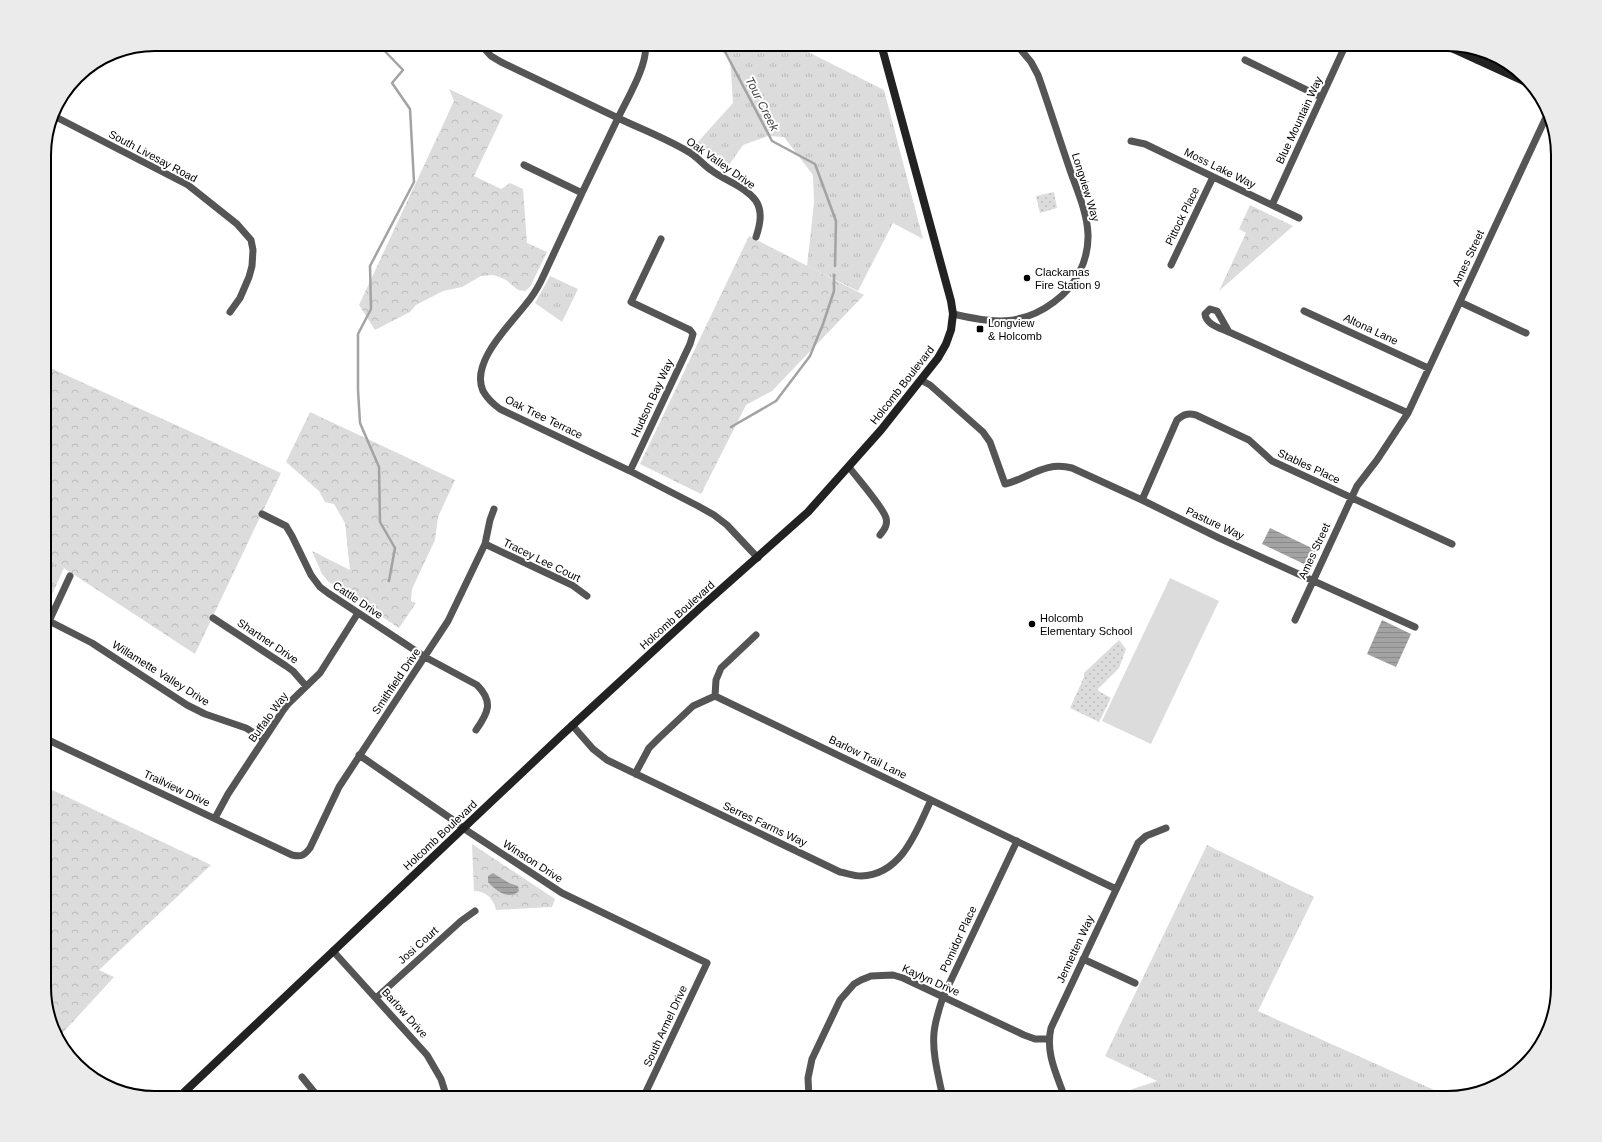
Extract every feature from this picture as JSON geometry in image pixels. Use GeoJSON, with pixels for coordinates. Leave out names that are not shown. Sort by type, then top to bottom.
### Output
{"type":"FeatureCollection","features":[{"type":"Feature","properties":{"kind":"street","name":"Oak Valley Drive"},"geometry":{"type":"LineString","coordinates":[[486,51],[491,56],[501,62],[687,150],[699,158],[710,170],[749,193],[756,202],[760,211],[760,220],[756,237]]}},
{"type":"Feature","properties":{"kind":"street","name":"Oak Tree Terrace"},"geometry":{"type":"LineString","coordinates":[[646,51],[644,62],[534,294],[498,339],[486,357],[482,368],[481,380],[483,390],[500,409],[630,471],[714,515],[727,525],[758,558]]}},
{"type":"Feature","properties":{"kind":"street","name":"Holcomb Boulevard"},"geometry":{"type":"LineString","coordinates":[[185,1091],[572,725],[808,512],[881,430],[932,367],[942,351],[951,330],[953,314],[948,289],[883,51]]}},
{"type":"Feature","properties":{"kind":"street","name":"Longview Way"},"geometry":{"type":"LineString","coordinates":[[953,314],[986,320],[1009,322],[1033,315],[1046,308],[1067,291],[1080,271],[1084,259],[1088,234],[1081,202],[1038,75],[1031,62],[1022,51]]}},
{"type":"Feature","properties":{"kind":"street","name":"Blue Mountain Way"},"geometry":{"type":"LineString","coordinates":[[1272,205],[1343,51]]}},
{"type":"Feature","properties":{"kind":"street"},"geometry":{"type":"LineString","coordinates":[[1460,52],[1519,80]]}},
{"type":"Feature","properties":{"kind":"street"},"geometry":{"type":"LineString","coordinates":[[1245,60],[1321,97]]}},
{"type":"Feature","properties":{"kind":"street","name":"South Livesay Road"},"geometry":{"type":"LineString","coordinates":[[58,118],[188,185],[237,224],[250,240],[253,250],[252,266],[243,292],[230,312]]}},
{"type":"Feature","properties":{"kind":"street","name":"Ames Street"},"geometry":{"type":"LineString","coordinates":[[1294,620],[1356,486],[1377,460],[1408,413],[1544,121]]}},
{"type":"Feature","properties":{"kind":"street","name":"Moss Lake Way"},"geometry":{"type":"LineString","coordinates":[[1131,141],[1145,144],[1299,218]]}},
{"type":"Feature","properties":{"kind":"street"},"geometry":{"type":"LineString","coordinates":[[524,166],[582,193]]}},
{"type":"Feature","properties":{"kind":"street","name":"Pittock Place"},"geometry":{"type":"LineString","coordinates":[[1171,265],[1213,177]]}},
{"type":"Feature","properties":{"kind":"street","name":"Hudson Bay Way"},"geometry":{"type":"LineString","coordinates":[[630,471],[690,344],[693,334],[690,330],[631,302],[661,239]]}},
{"type":"Feature","properties":{"kind":"street"},"geometry":{"type":"LineString","coordinates":[[1460,302],[1526,333]]}},
{"type":"Feature","properties":{"kind":"street","name":"Altona Lane"},"geometry":{"type":"LineString","coordinates":[[1304,311],[1428,368]]}},
{"type":"Feature","properties":{"kind":"street"},"geometry":{"type":"LineString","coordinates":[[1229,332],[1408,413]]}},
{"type":"Feature","properties":{"kind":"street","name":"Pasture Way"},"geometry":{"type":"LineString","coordinates":[[921,380],[930,385],[983,432],[990,442],[1005,484],[1020,480],[1042,468],[1060,465],[1072,468],[1142,500],[1219,538],[1415,627]]}},
{"type":"Feature","properties":{"kind":"street","name":"Stables Place"},"geometry":{"type":"LineString","coordinates":[[1142,500],[1177,420],[1183,415],[1189,413],[1249,440],[1272,461],[1452,544]]}},
{"type":"Feature","properties":{"kind":"street"},"geometry":{"type":"LineString","coordinates":[[849,467],[881,509],[886,518],[887,523],[885,530],[880,535]]}},
{"type":"Feature","properties":{"kind":"street","name":"Smithfield Drive"},"geometry":{"type":"LineString","coordinates":[[300,857],[306,854],[310,848],[339,787],[359,755],[448,621],[486,544],[490,520],[494,509]]}},
{"type":"Feature","properties":{"kind":"street","name":"Cattle Drive"},"geometry":{"type":"LineString","coordinates":[[262,514],[286,526],[311,575],[320,587],[424,657],[470,681],[482,690],[486,697],[488,712],[476,730]]}},
{"type":"Feature","properties":{"kind":"street","name":"Tracey Lee Court"},"geometry":{"type":"LineString","coordinates":[[486,544],[572,585],[588,596]]}},
{"type":"Feature","properties":{"kind":"street"},"geometry":{"type":"LineString","coordinates":[[51,617],[70,576]]}},
{"type":"Feature","properties":{"kind":"street","name":"Buffalo Way"},"geometry":{"type":"LineString","coordinates":[[215,818],[228,794],[288,704],[320,673],[358,613]]}},
{"type":"Feature","properties":{"kind":"street","name":"Shartner Drive"},"geometry":{"type":"LineString","coordinates":[[214,618],[293,671],[306,686]]}},
{"type":"Feature","properties":{"kind":"street","name":"Willamette Valley Drive"},"geometry":{"type":"LineString","coordinates":[[51,622],[86,639],[187,705],[205,714],[246,728],[264,739]]}},
{"type":"Feature","properties":{"kind":"street"},"geometry":{"type":"LineString","coordinates":[[635,774],[649,748],[659,738],[693,706],[715,696],[716,680],[721,668],[756,635]]}},
{"type":"Feature","properties":{"kind":"street","name":"Barlow Trail Lane"},"geometry":{"type":"LineString","coordinates":[[715,696],[1116,889]]}},
{"type":"Feature","properties":{"kind":"street","name":"Serres Farms Way"},"geometry":{"type":"LineString","coordinates":[[572,725],[593,749],[607,760],[840,872],[861,876],[878,872],[893,864],[904,852],[913,838],[931,800]]}},
{"type":"Feature","properties":{"kind":"street","name":"Trailview Drive"},"geometry":{"type":"LineString","coordinates":[[51,741],[292,855],[300,857]]}},
{"type":"Feature","properties":{"kind":"street","name":"Winston Drive"},"geometry":{"type":"LineString","coordinates":[[359,755],[463,828],[557,890],[707,963]]}},
{"type":"Feature","properties":{"kind":"street","name":"Jennetten Way"},"geometry":{"type":"LineString","coordinates":[[1063,1091],[1049,1052],[1048,1039],[1055,1017],[1138,843],[1146,836],[1166,828]]}},
{"type":"Feature","properties":{"kind":"street","name":"Pomidor Place"},"geometry":{"type":"LineString","coordinates":[[942,1091],[935,1052],[934,1035],[936,1018],[944,997],[1017,841]]}},
{"type":"Feature","properties":{"kind":"street","name":"Josi Court"},"geometry":{"type":"LineString","coordinates":[[376,998],[461,921],[475,911]]}},
{"type":"Feature","properties":{"kind":"street","name":"Barlow Drive"},"geometry":{"type":"LineString","coordinates":[[333,951],[428,1055],[444,1091]]}},
{"type":"Feature","properties":{"kind":"street"},"geometry":{"type":"LineString","coordinates":[[1083,959],[1135,983]]}},
{"type":"Feature","properties":{"kind":"street","name":"South Armel Drive"},"geometry":{"type":"LineString","coordinates":[[647,1091],[707,963]]}},
{"type":"Feature","properties":{"kind":"street","name":"Kaylyn Drive"},"geometry":{"type":"LineString","coordinates":[[809,1091],[808,1078],[812,1059],[840,1000],[854,984],[872,976],[893,976],[903,978],[1024,1035],[1035,1039],[1048,1039]]}},
{"type":"Feature","properties":{"kind":"street"},"geometry":{"type":"LineString","coordinates":[[302,1077],[313,1091]]}},
{"type":"Feature","properties":{"kind":"green space"},"geometry":{"type":"Polygon","coordinates":[[[720,51],[806,51],[884,90],[923,239],[893,223],[858,291],[807,266],[814,203],[813,175],[784,137],[768,136],[743,145],[726,169],[718,164],[696,144],[733,103],[730,57],[720,51]]]}},
{"type":"Feature","properties":{"kind":"green space"},"geometry":{"type":"Polygon","coordinates":[[[449,89],[503,115],[474,176],[501,189],[510,183],[523,189],[527,243],[547,252],[530,287],[525,291],[518,290],[506,280],[499,277],[493,275],[481,276],[462,287],[443,291],[416,305],[410,312],[375,330],[359,305],[454,101],[449,89]]]}},
{"type":"Feature","properties":{"kind":"green space"},"geometry":{"type":"Polygon","coordinates":[[[1054,192],[1057,208],[1040,213],[1036,196],[1054,192]]]}},
{"type":"Feature","properties":{"kind":"green space"},"geometry":{"type":"Polygon","coordinates":[[[1250,205],[1293,226],[1219,291],[1246,233],[1239,229],[1250,205]]]}},
{"type":"Feature","properties":{"kind":"green space"},"geometry":{"type":"Polygon","coordinates":[[[749,236],[864,295],[772,391],[746,405],[701,494],[640,464],[749,236]]]}},
{"type":"Feature","properties":{"kind":"green space"},"geometry":{"type":"Polygon","coordinates":[[[550,276],[578,289],[562,322],[535,303],[550,276]]]}},
{"type":"Feature","properties":{"kind":"green space"},"geometry":{"type":"Polygon","coordinates":[[[51,368],[281,473],[195,654],[51,560],[51,368]]]}},
{"type":"Feature","properties":{"kind":"green space"},"geometry":{"type":"Polygon","coordinates":[[[310,412],[455,480],[438,517],[435,540],[412,589],[411,601],[416,603],[399,628],[329,582],[322,574],[312,551],[350,570],[345,523],[334,504],[325,502],[319,491],[286,462],[310,412]]]}},
{"type":"Feature","properties":{"kind":"green space"},"geometry":{"type":"Polygon","coordinates":[[[51,560],[64,568],[51,597],[51,560]]]}},
{"type":"Feature","properties":{"kind":"green space"},"geometry":{"type":"Polygon","coordinates":[[[1170,578],[1219,601],[1151,744],[1102,721],[1170,578]]]}},
{"type":"Feature","properties":{"kind":"green space"},"geometry":{"type":"Polygon","coordinates":[[[1119,640],[1126,649],[1119,668],[1097,690],[1111,698],[1099,722],[1070,708],[1084,677],[1084,673],[1119,640]]]}},
{"type":"Feature","properties":{"kind":"green space"},"geometry":{"type":"Polygon","coordinates":[[[51,789],[211,865],[99,970],[114,977],[62,1033],[53,1007],[51,994],[51,789]]]}},
{"type":"Feature","properties":{"kind":"green space"},"geometry":{"type":"Polygon","coordinates":[[[472,844],[555,899],[552,907],[496,910],[489,896],[482,892],[474,891],[472,844]]]}},
{"type":"Feature","properties":{"kind":"green space"},"geometry":{"type":"Polygon","coordinates":[[[1207,845],[1314,897],[1258,1011],[1437,1091],[1126,1091],[1157,1081],[1105,1056],[1207,845]]]}},
{"type":"Feature","properties":{"kind":"shaded area"},"geometry":{"type":"Polygon","coordinates":[[[1270,528],[1316,550],[1311,563],[1304,564],[1262,544],[1270,528]]]}},
{"type":"Feature","properties":{"kind":"shaded area"},"geometry":{"type":"Polygon","coordinates":[[[1382,620],[1411,634],[1396,667],[1367,654],[1382,620]]]}},
{"type":"Feature","properties":{"kind":"shaded area"},"geometry":{"type":"Polygon","coordinates":[[[493,873],[509,883],[518,886],[519,891],[515,894],[507,895],[498,891],[488,882],[488,876],[493,873]]]}},
{"type":"Feature","properties":{"kind":"waterway"},"geometry":{"type":"LineString","coordinates":[[385,51],[403,70],[392,83],[410,109],[414,182],[370,266],[371,309],[358,334],[358,390],[360,423],[379,467],[380,522],[395,548],[389,581]]}},
{"type":"Feature","properties":{"kind":"waterway","name":"Tour Creek"},"geometry":{"type":"LineString","coordinates":[[725,51],[772,141],[815,164],[836,221],[835,266]]}},
{"type":"Feature","properties":{"kind":"waterway","name":"Tour Creek"},"geometry":{"type":"LineString","coordinates":[[731,427],[776,401],[810,356],[834,291],[834,275]]}},
{"type":"Feature","properties":{"kind":"place","name":"Clackamas Fire Station 9"},"geometry":{"type":"Point","coordinates":[1027,278]}},
{"type":"Feature","properties":{"kind":"place","name":"Longview & Holcomb"},"geometry":{"type":"Point","coordinates":[980,329]}},
{"type":"Feature","properties":{"kind":"place","name":"Holcomb Elementary School"},"geometry":{"type":"Point","coordinates":[1032,624]}}]}
